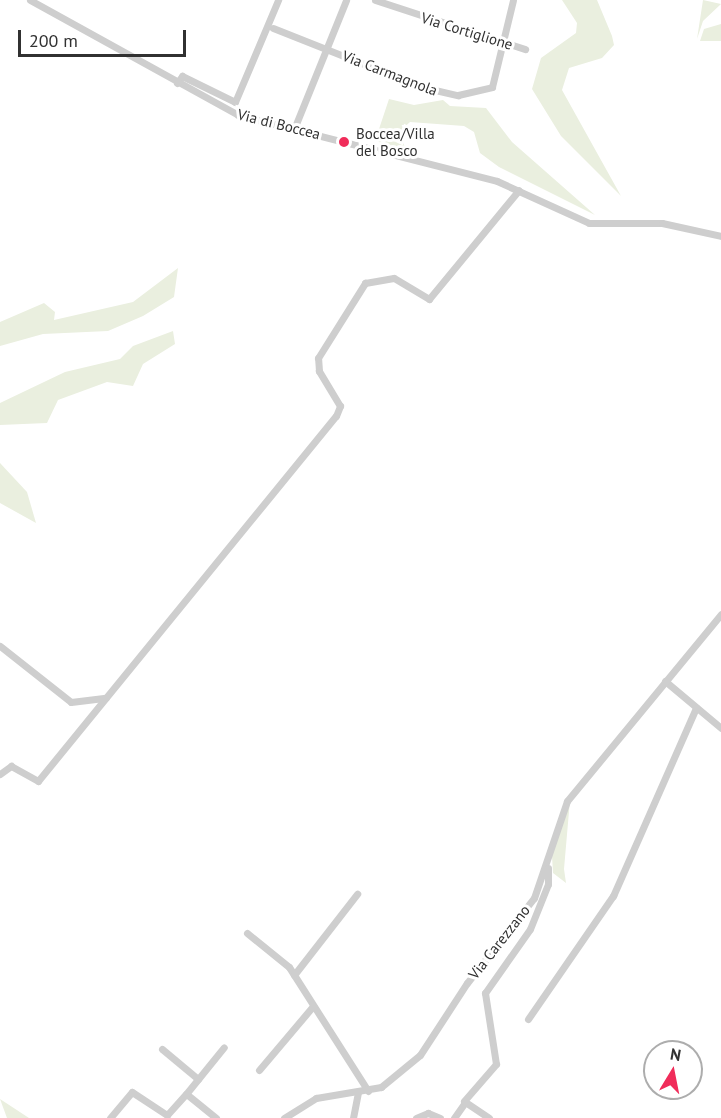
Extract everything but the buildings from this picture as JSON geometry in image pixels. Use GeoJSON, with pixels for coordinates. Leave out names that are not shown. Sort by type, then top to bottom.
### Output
{"type":"FeatureCollection","features":[{"type":"Feature","properties":{"kind":"street","name":"Via di Boccea"},"geometry":{"type":"LineString","coordinates":[[30,0],[232,113],[519,190],[588,223],[662,223],[721,236]]}},
{"type":"Feature","properties":{"kind":"street"},"geometry":{"type":"LineString","coordinates":[[177,83],[182,76],[235,102],[278,0]]}},
{"type":"Feature","properties":{"kind":"street"},"geometry":{"type":"LineString","coordinates":[[294,129],[346,0]]}},
{"type":"Feature","properties":{"kind":"street","name":"Via Cortiglione"},"geometry":{"type":"LineString","coordinates":[[375,0],[525,49]]}},
{"type":"Feature","properties":{"kind":"street","name":"Via Carmagnola"},"geometry":{"type":"LineString","coordinates":[[273,28],[422,87],[458,95],[492,87],[513,0]]}},
{"type":"Feature","properties":{"kind":"street"},"geometry":{"type":"LineString","coordinates":[[0,774],[11,766],[37,782],[336,416],[340,406],[319,371],[318,358],[365,283],[382,276],[394,278],[429,299],[519,190]]}},
{"type":"Feature","properties":{"kind":"street","name":"Via Carezzano"},"geometry":{"type":"LineString","coordinates":[[284,1118],[316,1098],[368,1091],[388,1084],[423,1051],[466,983],[523,915],[548,866],[564,806],[721,614]]}},
{"type":"Feature","properties":{"kind":"street"},"geometry":{"type":"LineString","coordinates":[[0,646],[71,702],[106,698]]}},
{"type":"Feature","properties":{"kind":"street"},"geometry":{"type":"LineString","coordinates":[[665,681],[721,728]]}},
{"type":"Feature","properties":{"kind":"street"},"geometry":{"type":"LineString","coordinates":[[528,1019],[613,896],[696,708]]}},
{"type":"Feature","properties":{"kind":"street"},"geometry":{"type":"LineString","coordinates":[[454,1118],[495,1066],[485,993],[530,929],[548,884],[548,866]]}},
{"type":"Feature","properties":{"kind":"street"},"geometry":{"type":"LineString","coordinates":[[294,975],[357,894]]}},
{"type":"Feature","properties":{"kind":"street"},"geometry":{"type":"LineString","coordinates":[[247,933],[294,975],[368,1091]]}},
{"type":"Feature","properties":{"kind":"street"},"geometry":{"type":"LineString","coordinates":[[259,1070],[313,1006]]}},
{"type":"Feature","properties":{"kind":"street"},"geometry":{"type":"LineString","coordinates":[[110,1118],[132,1092],[167,1115],[224,1047]]}},
{"type":"Feature","properties":{"kind":"street"},"geometry":{"type":"LineString","coordinates":[[162,1049],[198,1079]]}},
{"type":"Feature","properties":{"kind":"street"},"geometry":{"type":"LineString","coordinates":[[353,1118],[358,1092]]}},
{"type":"Feature","properties":{"kind":"street"},"geometry":{"type":"LineString","coordinates":[[186,1094],[216,1118]]}},
{"type":"Feature","properties":{"kind":"street"},"geometry":{"type":"LineString","coordinates":[[465,1102],[489,1118]]}},
{"type":"Feature","properties":{"kind":"street"},"geometry":{"type":"LineString","coordinates":[[416,1118],[428,1113],[440,1118]]}},
{"type":"Feature","properties":{"kind":"green space"},"geometry":{"type":"Polygon","coordinates":[[[562,0],[597,0],[612,36],[614,45],[602,58],[569,68],[562,90],[621,196],[561,136],[532,89],[541,58],[576,33],[577,23],[562,0]]]}},
{"type":"Feature","properties":{"kind":"green space"},"geometry":{"type":"Polygon","coordinates":[[[703,0],[721,4],[703,21],[697,39],[703,0]]]}},
{"type":"Feature","properties":{"kind":"green space"},"geometry":{"type":"Polygon","coordinates":[[[721,24],[721,41],[700,41],[704,29],[721,24]]]}},
{"type":"Feature","properties":{"kind":"green space"},"geometry":{"type":"Polygon","coordinates":[[[389,99],[414,105],[443,100],[450,106],[486,108],[512,142],[595,215],[499,167],[480,153],[474,132],[464,126],[410,122],[399,132],[406,150],[375,141],[389,99]]]}},
{"type":"Feature","properties":{"kind":"green space"},"geometry":{"type":"Polygon","coordinates":[[[178,268],[174,297],[143,316],[108,331],[43,334],[0,346],[0,322],[44,303],[55,312],[54,320],[133,302],[178,268]]]}},
{"type":"Feature","properties":{"kind":"green space"},"geometry":{"type":"Polygon","coordinates":[[[173,331],[175,344],[143,364],[133,386],[107,382],[58,400],[47,423],[0,425],[0,403],[65,372],[120,359],[133,346],[173,331]]]}},
{"type":"Feature","properties":{"kind":"green space"},"geometry":{"type":"Polygon","coordinates":[[[0,463],[27,492],[36,523],[0,503],[0,463]]]}},
{"type":"Feature","properties":{"kind":"green space"},"geometry":{"type":"Polygon","coordinates":[[[570,800],[564,869],[566,883],[553,873],[552,856],[570,800]]]}},
{"type":"Feature","properties":{"kind":"green space"},"geometry":{"type":"Polygon","coordinates":[[[0,1099],[29,1118],[7,1118],[0,1099]]]}},
{"type":"Feature","properties":{"kind":"place","name":"Boccea/Villa del Bosco"},"geometry":{"type":"Point","coordinates":[344,142]}}]}
